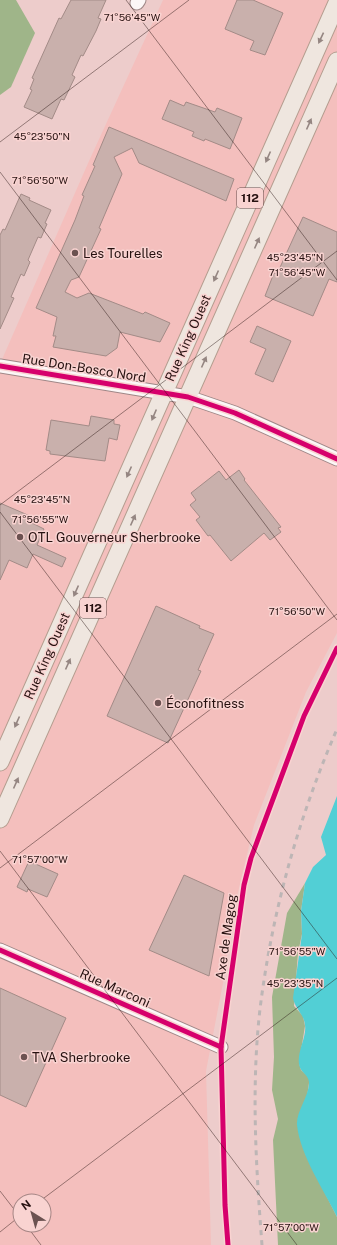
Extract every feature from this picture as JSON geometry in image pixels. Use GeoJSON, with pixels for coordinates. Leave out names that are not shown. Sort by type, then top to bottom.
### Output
{"type":"FeatureCollection","features":[{"type":"Feature","properties":{"kind":"main road","name":"Rue King Ouest"},"geometry":{"type":"LineString","coordinates":[[0,762],[337,3]]}},
{"type":"Feature","properties":{"kind":"main road","name":"Rue King Ouest"},"geometry":{"type":"LineString","coordinates":[[0,819],[337,62]]}},
{"type":"Feature","properties":{"kind":"street","name":"Rue Don-Bosco Nord"},"geometry":{"type":"LineString","coordinates":[[0,366],[188,398],[235,413],[337,459]]}},
{"type":"Feature","properties":{"kind":"street","name":"Rue Marconi"},"geometry":{"type":"LineString","coordinates":[[0,950],[221,1047]]}},
{"type":"Feature","properties":{"kind":"shaded area"},"geometry":{"type":"Polygon","coordinates":[[[163,0],[337,0],[337,633],[306,692],[254,825],[234,909],[223,983],[206,1071],[211,1245],[0,1245],[0,364],[89,161],[163,0]]]}},
{"type":"Feature","properties":{"kind":"green space"},"geometry":{"type":"Polygon","coordinates":[[[0,0],[16,0],[35,33],[11,87],[0,95],[0,0]]]}},
{"type":"Feature","properties":{"kind":"green space"},"geometry":{"type":"Polygon","coordinates":[[[305,883],[301,911],[302,934],[298,953],[294,1006],[303,1016],[305,1026],[299,1063],[301,1070],[309,1077],[307,1097],[301,1110],[305,1153],[337,1217],[337,1245],[278,1245],[273,1140],[278,1119],[272,1090],[274,1057],[272,997],[287,913],[305,883]]]}},
{"type":"Feature","properties":{"kind":"water"},"geometry":{"type":"Polygon","coordinates":[[[337,796],[337,1217],[313,1172],[299,1136],[297,1120],[307,1094],[309,1081],[307,1076],[301,1070],[299,1064],[299,1054],[305,1030],[304,1021],[293,998],[302,934],[301,911],[305,883],[313,867],[326,855],[321,837],[337,796]]]}},
{"type":"Feature","properties":{"kind":"building"},"geometry":{"type":"Polygon","coordinates":[[[71,0],[106,0],[98,18],[101,19],[96,31],[83,56],[81,55],[72,75],[75,77],[64,100],[61,99],[52,119],[24,107],[32,90],[30,89],[34,79],[32,78],[59,18],[61,19],[71,0]]]}},
{"type":"Feature","properties":{"kind":"building"},"geometry":{"type":"Polygon","coordinates":[[[237,0],[253,0],[283,13],[265,55],[250,50],[254,41],[225,29],[237,0]]]}},
{"type":"Feature","properties":{"kind":"building"},"geometry":{"type":"Polygon","coordinates":[[[170,100],[184,106],[186,102],[215,112],[217,108],[242,118],[230,149],[205,139],[204,141],[192,136],[194,132],[162,119],[170,100]]]}},
{"type":"Feature","properties":{"kind":"building","name":"Les Tourelles"},"geometry":{"type":"Polygon","coordinates":[[[109,127],[234,179],[226,201],[139,163],[132,148],[114,157],[122,174],[99,228],[101,229],[79,277],[71,280],[65,292],[77,298],[89,293],[143,314],[145,312],[170,323],[160,342],[120,332],[117,348],[106,356],[53,347],[56,336],[53,336],[57,317],[36,308],[75,220],[84,196],[82,195],[95,166],[93,165],[109,127]]]}},
{"type":"Feature","properties":{"kind":"building"},"geometry":{"type":"Polygon","coordinates":[[[21,194],[30,198],[29,200],[51,210],[45,223],[47,224],[41,238],[38,237],[28,260],[30,262],[24,276],[21,274],[11,297],[14,298],[0,329],[0,235],[3,229],[5,230],[21,194]]]}},
{"type":"Feature","properties":{"kind":"building"},"geometry":{"type":"Polygon","coordinates":[[[303,217],[337,232],[337,282],[329,279],[313,316],[265,296],[274,273],[277,274],[303,217]]]}},
{"type":"Feature","properties":{"kind":"building"},"geometry":{"type":"Polygon","coordinates":[[[257,326],[291,341],[273,382],[255,374],[266,349],[250,342],[257,326]]]}},
{"type":"Feature","properties":{"kind":"building"},"geometry":{"type":"Polygon","coordinates":[[[91,416],[114,420],[114,424],[120,425],[117,440],[109,438],[105,461],[50,454],[50,451],[46,450],[51,420],[89,426],[91,416]]]}},
{"type":"Feature","properties":{"kind":"building"},"geometry":{"type":"Polygon","coordinates":[[[239,470],[245,479],[244,480],[281,527],[278,528],[281,532],[270,540],[264,533],[231,561],[210,535],[208,536],[196,520],[200,517],[190,505],[196,500],[191,493],[219,471],[226,480],[239,470]]]}},
{"type":"Feature","properties":{"kind":"building","name":"OTL Gouverneur Sherbrooke"},"geometry":{"type":"Polygon","coordinates":[[[0,503],[30,516],[28,521],[44,529],[37,545],[66,558],[62,567],[33,554],[27,568],[9,560],[0,580],[0,503]]]}},
{"type":"Feature","properties":{"kind":"building"},"geometry":{"type":"Polygon","coordinates":[[[156,606],[214,634],[198,670],[201,671],[168,743],[107,716],[156,606]]]}},
{"type":"Feature","properties":{"kind":"building"},"geometry":{"type":"Polygon","coordinates":[[[29,861],[58,874],[47,897],[28,889],[27,892],[17,887],[29,861]]]}},
{"type":"Feature","properties":{"kind":"building"},"geometry":{"type":"Polygon","coordinates":[[[184,875],[224,893],[209,976],[149,950],[184,875]]]}},
{"type":"Feature","properties":{"kind":"building","name":"TVA Sherbrooke"},"geometry":{"type":"Polygon","coordinates":[[[0,988],[66,1018],[26,1107],[0,1095],[0,988]]]}},
{"type":"Feature","properties":{"kind":"railway"},"geometry":{"type":"LineString","coordinates":[[262,1245],[256,1157],[255,1097],[257,1038],[265,973],[279,902],[288,866],[310,797],[337,729]]}},
{"type":"Feature","properties":{"kind":"cycle path"},"geometry":{"type":"LineString","coordinates":[[0,366],[188,397],[235,413],[337,459]]}},
{"type":"Feature","properties":{"kind":"cycle path","name":"Axe de Magog"},"geometry":{"type":"LineString","coordinates":[[228,1245],[225,1205],[221,1047],[244,885],[251,858],[304,716],[337,648]]}},
{"type":"Feature","properties":{"kind":"cycle path"},"geometry":{"type":"LineString","coordinates":[[0,950],[221,1047]]}},
{"type":"Feature","properties":{"kind":"place","name":"Les Tourelles"},"geometry":{"type":"Point","coordinates":[75,253]}},
{"type":"Feature","properties":{"kind":"place","name":"OTL Gouverneur Sherbrooke"},"geometry":{"type":"Point","coordinates":[20,537]}},
{"type":"Feature","properties":{"kind":"place","name":"Éconofitness"},"geometry":{"type":"Point","coordinates":[158,703]}},
{"type":"Feature","properties":{"kind":"place","name":"TVA Sherbrooke"},"geometry":{"type":"Point","coordinates":[24,1057]}}]}
